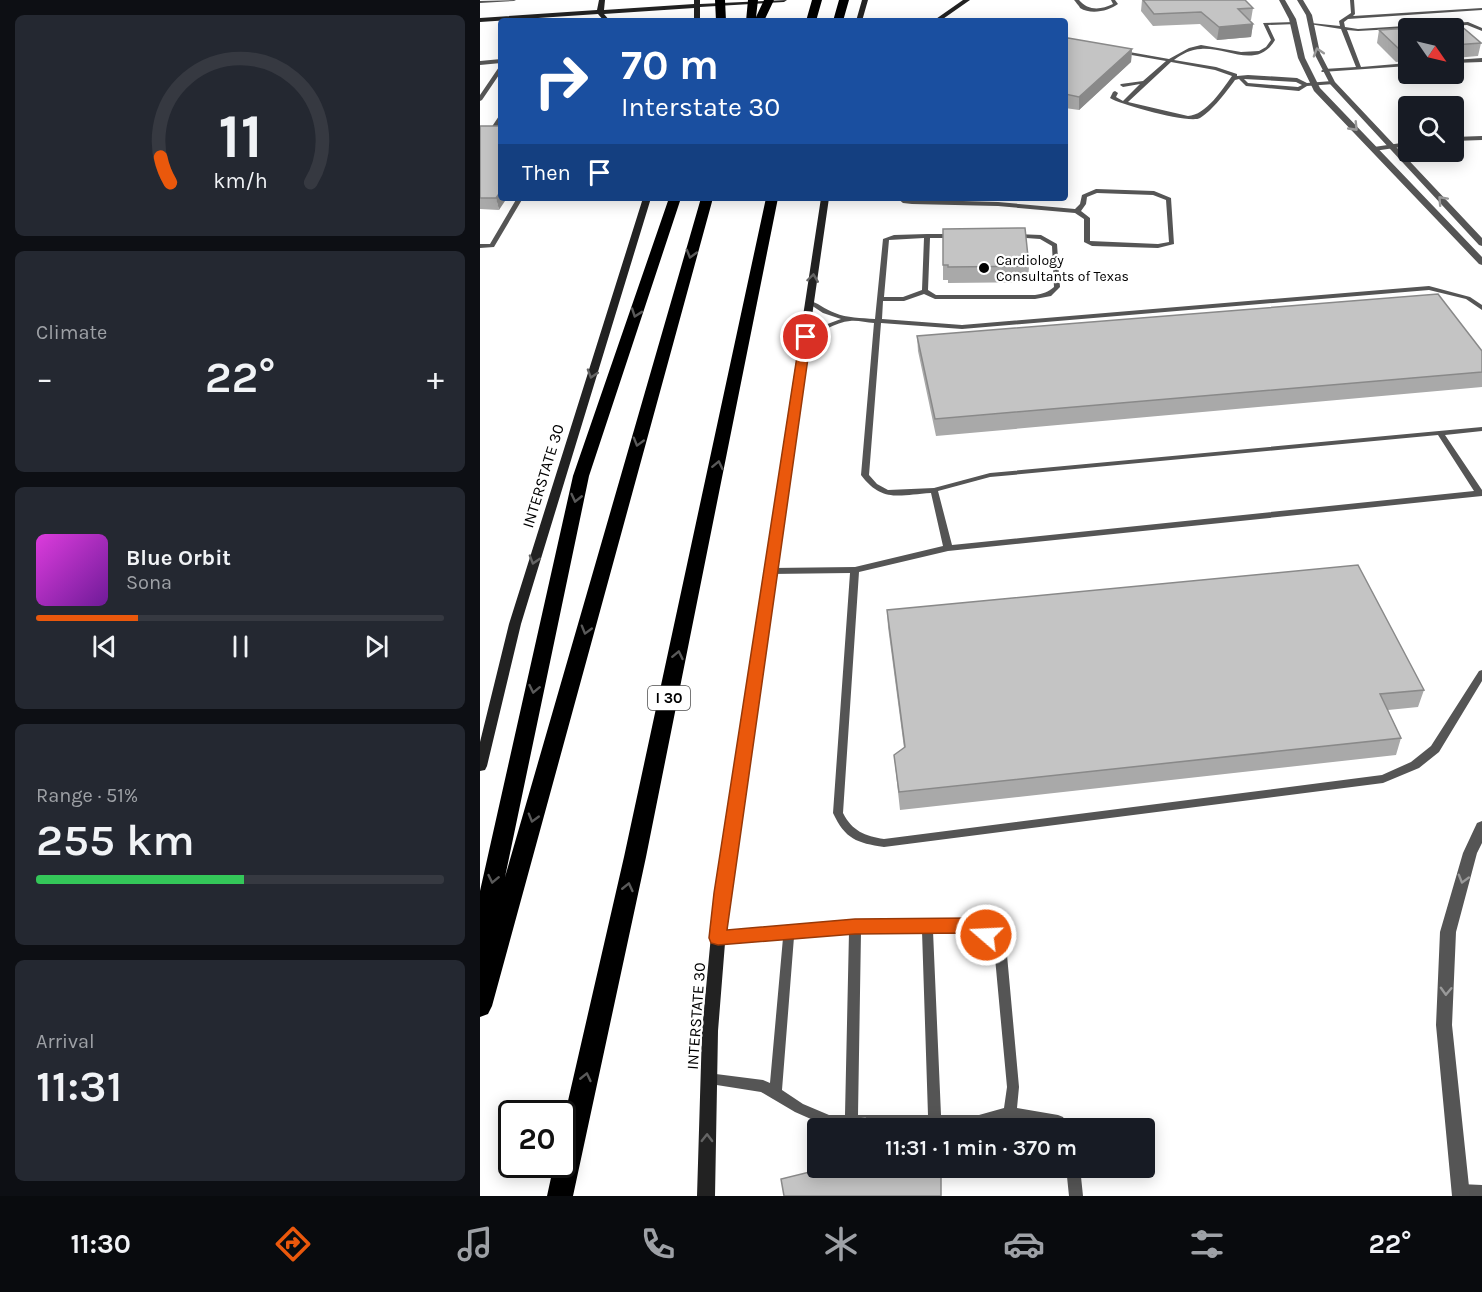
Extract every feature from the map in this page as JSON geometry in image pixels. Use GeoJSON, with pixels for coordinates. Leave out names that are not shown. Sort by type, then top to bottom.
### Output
{"type":"FeatureCollection","features":[{"type":"Feature","properties":{"kind":"highway"},"geometry":{"type":"LineString","coordinates":[[720,0],[721,18]]}},
{"type":"Feature","properties":{"kind":"highway"},"geometry":{"type":"LineString","coordinates":[[751,18],[753,0]]}},
{"type":"Feature","properties":{"kind":"highway"},"geometry":{"type":"LineString","coordinates":[[760,18],[769,0]]}},
{"type":"Feature","properties":{"kind":"highway"},"geometry":{"type":"LineString","coordinates":[[812,18],[817,0]]}},
{"type":"Feature","properties":{"kind":"highway"},"geometry":{"type":"LineString","coordinates":[[839,18],[844,0]]}},
{"type":"Feature","properties":{"kind":"highway"},"geometry":{"type":"LineString","coordinates":[[481,1004],[481,938],[581,476],[674,201]]}},
{"type":"Feature","properties":{"kind":"highway"},"geometry":{"type":"LineString","coordinates":[[481,1004],[706,201]]}},
{"type":"Feature","properties":{"kind":"highway","name":"I 30"},"geometry":{"type":"LineString","coordinates":[[560,1196],[638,846],[771,201]]}},
{"type":"Feature","properties":{"kind":"main road"},"geometry":{"type":"LineString","coordinates":[[602,0],[601,10],[605,18]]}},
{"type":"Feature","properties":{"kind":"main road"},"geometry":{"type":"LineString","coordinates":[[696,0],[697,18]]}},
{"type":"Feature","properties":{"kind":"main road"},"geometry":{"type":"LineString","coordinates":[[504,18],[689,3],[784,0]]}},
{"type":"Feature","properties":{"kind":"main road"},"geometry":{"type":"LineString","coordinates":[[860,18],[865,0]]}},
{"type":"Feature","properties":{"kind":"main road"},"geometry":{"type":"LineString","coordinates":[[940,18],[967,0]]}},
{"type":"Feature","properties":{"kind":"main road"},"geometry":{"type":"LineString","coordinates":[[480,15],[601,10]]}},
{"type":"Feature","properties":{"kind":"main road"},"geometry":{"type":"LineString","coordinates":[[480,20],[498,19]]}},
{"type":"Feature","properties":{"kind":"main road","name":"INTERSTATE 30"},"geometry":{"type":"LineString","coordinates":[[480,766],[515,624],[646,201]]}},
{"type":"Feature","properties":{"kind":"main road","name":"INTERSTATE 30"},"geometry":{"type":"LineString","coordinates":[[706,1196],[708,1079],[722,893],[825,201]]}},
{"type":"Feature","properties":{"kind":"street"},"geometry":{"type":"LineString","coordinates":[[1281,0],[1287,6],[1294,23],[1301,56],[1311,84],[1482,262]]}},
{"type":"Feature","properties":{"kind":"street"},"geometry":{"type":"LineString","coordinates":[[1300,0],[1309,15],[1317,53],[1332,83],[1482,243]]}},
{"type":"Feature","properties":{"kind":"street"},"geometry":{"type":"LineString","coordinates":[[1294,23],[1311,24]]}},
{"type":"Feature","properties":{"kind":"street"},"geometry":{"type":"LineString","coordinates":[[1461,1193],[1444,1025],[1448,932],[1470,853],[1482,827]]}},
{"type":"Feature","properties":{"kind":"lane"},"geometry":{"type":"LineString","coordinates":[[480,2],[514,0]]}},
{"type":"Feature","properties":{"kind":"lane"},"geometry":{"type":"LineString","coordinates":[[1076,0],[1082,7],[1090,9],[1111,8],[1116,4],[1113,0]]}},
{"type":"Feature","properties":{"kind":"lane"},"geometry":{"type":"LineString","coordinates":[[1352,0],[1353,14],[1341,22],[1359,68]]}},
{"type":"Feature","properties":{"kind":"lane"},"geometry":{"type":"LineString","coordinates":[[1346,18],[1482,9]]}},
{"type":"Feature","properties":{"kind":"lane"},"geometry":{"type":"LineString","coordinates":[[1124,103],[1169,60],[1191,49],[1202,46],[1248,54],[1265,51],[1270,48],[1273,40],[1265,24],[1294,23]]}},
{"type":"Feature","properties":{"kind":"lane"},"geometry":{"type":"LineString","coordinates":[[1311,24],[1358,30],[1468,23],[1482,30]]}},
{"type":"Feature","properties":{"kind":"lane"},"geometry":{"type":"LineString","coordinates":[[1111,50],[1229,71],[1235,75],[1234,78]]}},
{"type":"Feature","properties":{"kind":"lane"},"geometry":{"type":"LineString","coordinates":[[1464,61],[1482,60]]}},
{"type":"Feature","properties":{"kind":"lane"},"geometry":{"type":"LineString","coordinates":[[480,63],[498,61]]}},
{"type":"Feature","properties":{"kind":"lane"},"geometry":{"type":"LineString","coordinates":[[1324,71],[1398,66]]}},
{"type":"Feature","properties":{"kind":"lane"},"geometry":{"type":"LineString","coordinates":[[480,99],[498,73]]}},
{"type":"Feature","properties":{"kind":"lane"},"geometry":{"type":"LineString","coordinates":[[1234,78],[1241,79],[1246,84],[1289,89],[1299,89],[1311,84],[1332,83]]}},
{"type":"Feature","properties":{"kind":"lane"},"geometry":{"type":"LineString","coordinates":[[1114,93],[1113,98],[1124,103],[1188,118],[1198,117],[1222,95],[1234,78]]}},
{"type":"Feature","properties":{"kind":"lane"},"geometry":{"type":"LineString","coordinates":[[1123,85],[1146,82]]}},
{"type":"Feature","properties":{"kind":"lane"},"geometry":{"type":"LineString","coordinates":[[498,120],[490,128],[498,128]]}},
{"type":"Feature","properties":{"kind":"lane"},"geometry":{"type":"LineString","coordinates":[[1464,139],[1482,138]]}},
{"type":"Feature","properties":{"kind":"lane"},"geometry":{"type":"LineString","coordinates":[[1374,148],[1398,146]]}},
{"type":"Feature","properties":{"kind":"lane"},"geometry":{"type":"LineString","coordinates":[[903,201],[998,204],[1077,211],[1086,218],[1087,242],[1092,244],[1158,246],[1172,243],[1169,198],[1163,195],[1096,191],[1084,196],[1083,204],[1077,211]]}},
{"type":"Feature","properties":{"kind":"lane"},"geometry":{"type":"LineString","coordinates":[[480,246],[492,246],[518,201]]}},
{"type":"Feature","properties":{"kind":"lane"},"geometry":{"type":"LineString","coordinates":[[960,236],[886,239],[865,475],[874,486],[886,493],[934,490],[990,474],[1482,429]]}},
{"type":"Feature","properties":{"kind":"lane"},"geometry":{"type":"LineString","coordinates":[[925,291],[935,297],[1044,297],[1053,292],[1057,288],[1055,245],[1041,237],[1006,236]]}},
{"type":"Feature","properties":{"kind":"lane"},"geometry":{"type":"LineString","coordinates":[[925,291],[927,237]]}},
{"type":"Feature","properties":{"kind":"lane"},"geometry":{"type":"LineString","coordinates":[[1472,252],[1482,251]]}},
{"type":"Feature","properties":{"kind":"lane"},"geometry":{"type":"LineString","coordinates":[[806,337],[816,330],[845,320],[962,327],[1429,288],[1468,298],[1482,308]]}},
{"type":"Feature","properties":{"kind":"lane"},"geometry":{"type":"LineString","coordinates":[[882,299],[904,299],[925,291]]}},
{"type":"Feature","properties":{"kind":"lane"},"geometry":{"type":"LineString","coordinates":[[810,302],[817,308],[845,320]]}},
{"type":"Feature","properties":{"kind":"lane"},"geometry":{"type":"LineString","coordinates":[[771,571],[855,570],[948,548],[1481,493],[1440,433]]}},
{"type":"Feature","properties":{"kind":"lane"},"geometry":{"type":"LineString","coordinates":[[934,490],[948,548]]}},
{"type":"Feature","properties":{"kind":"lane"},"geometry":{"type":"LineString","coordinates":[[855,570],[838,813],[845,829],[862,839],[884,843],[1383,779],[1415,765],[1435,749],[1482,673]]}},
{"type":"Feature","properties":{"kind":"lane"},"geometry":{"type":"LineString","coordinates":[[927,926],[935,1118]]}},
{"type":"Feature","properties":{"kind":"lane"},"geometry":{"type":"LineString","coordinates":[[718,938],[855,927],[971,926],[1000,944],[1013,1087],[1010,1113]]}},
{"type":"Feature","properties":{"kind":"lane"},"geometry":{"type":"LineString","coordinates":[[851,1118],[855,927]]}},
{"type":"Feature","properties":{"kind":"lane"},"geometry":{"type":"LineString","coordinates":[[775,1093],[789,933]]}},
{"type":"Feature","properties":{"kind":"lane"},"geometry":{"type":"LineString","coordinates":[[708,1079],[763,1086],[799,1108],[822,1118]]}},
{"type":"Feature","properties":{"kind":"lane"},"geometry":{"type":"LineString","coordinates":[[991,1118],[1010,1113],[1041,1118]]}},
{"type":"Feature","properties":{"kind":"lane"},"geometry":{"type":"LineString","coordinates":[[1074,1178],[1076,1196]]}},
{"type":"Feature","properties":{"kind":"lane"},"geometry":{"type":"LineString","coordinates":[[1461,1193],[1482,1192]]}},
{"type":"Feature","properties":{"kind":"building"},"geometry":{"type":"Polygon","coordinates":[[[1143,0],[1245,0],[1253,8],[1238,9],[1253,24],[1219,27],[1201,12],[1154,14],[1143,0]]]}},
{"type":"Feature","properties":{"kind":"building"},"geometry":{"type":"Polygon","coordinates":[[[1464,28],[1481,43],[1464,44],[1464,28]]]}},
{"type":"Feature","properties":{"kind":"building"},"geometry":{"type":"Polygon","coordinates":[[[1398,29],[1398,48],[1379,30],[1398,29]]]}},
{"type":"Feature","properties":{"kind":"building"},"geometry":{"type":"Polygon","coordinates":[[[1068,38],[1132,49],[1079,97],[1068,95],[1068,38]]]}},
{"type":"Feature","properties":{"kind":"building"},"geometry":{"type":"Polygon","coordinates":[[[480,126],[498,126],[498,195],[496,198],[480,198],[480,126]]]}},
{"type":"Feature","properties":{"kind":"building"},"geometry":{"type":"Polygon","coordinates":[[[1025,228],[1029,266],[948,267],[948,265],[943,265],[943,229],[1025,228]]]}},
{"type":"Feature","properties":{"kind":"building"},"geometry":{"type":"Polygon","coordinates":[[[1438,294],[1482,351],[1482,372],[935,419],[917,336],[1438,294]]]}},
{"type":"Feature","properties":{"kind":"building"},"geometry":{"type":"Polygon","coordinates":[[[1358,565],[1424,690],[1380,694],[1401,738],[899,792],[894,755],[905,747],[887,610],[1358,565]]]}},
{"type":"Feature","properties":{"kind":"building"},"geometry":{"type":"Polygon","coordinates":[[[807,1173],[807,1178],[941,1178],[941,1196],[784,1196],[781,1179],[807,1173]]]}},
{"type":"Feature","properties":{"kind":"place","name":"Cardiology Consultants of Texas"},"geometry":{"type":"Point","coordinates":[984,268]}},
{"type":"Feature","properties":{"kind":"route"},"geometry":{"type":"LineString","coordinates":[[806,337],[722,893],[718,938],[855,927],[971,926],[986,935]]}}]}
